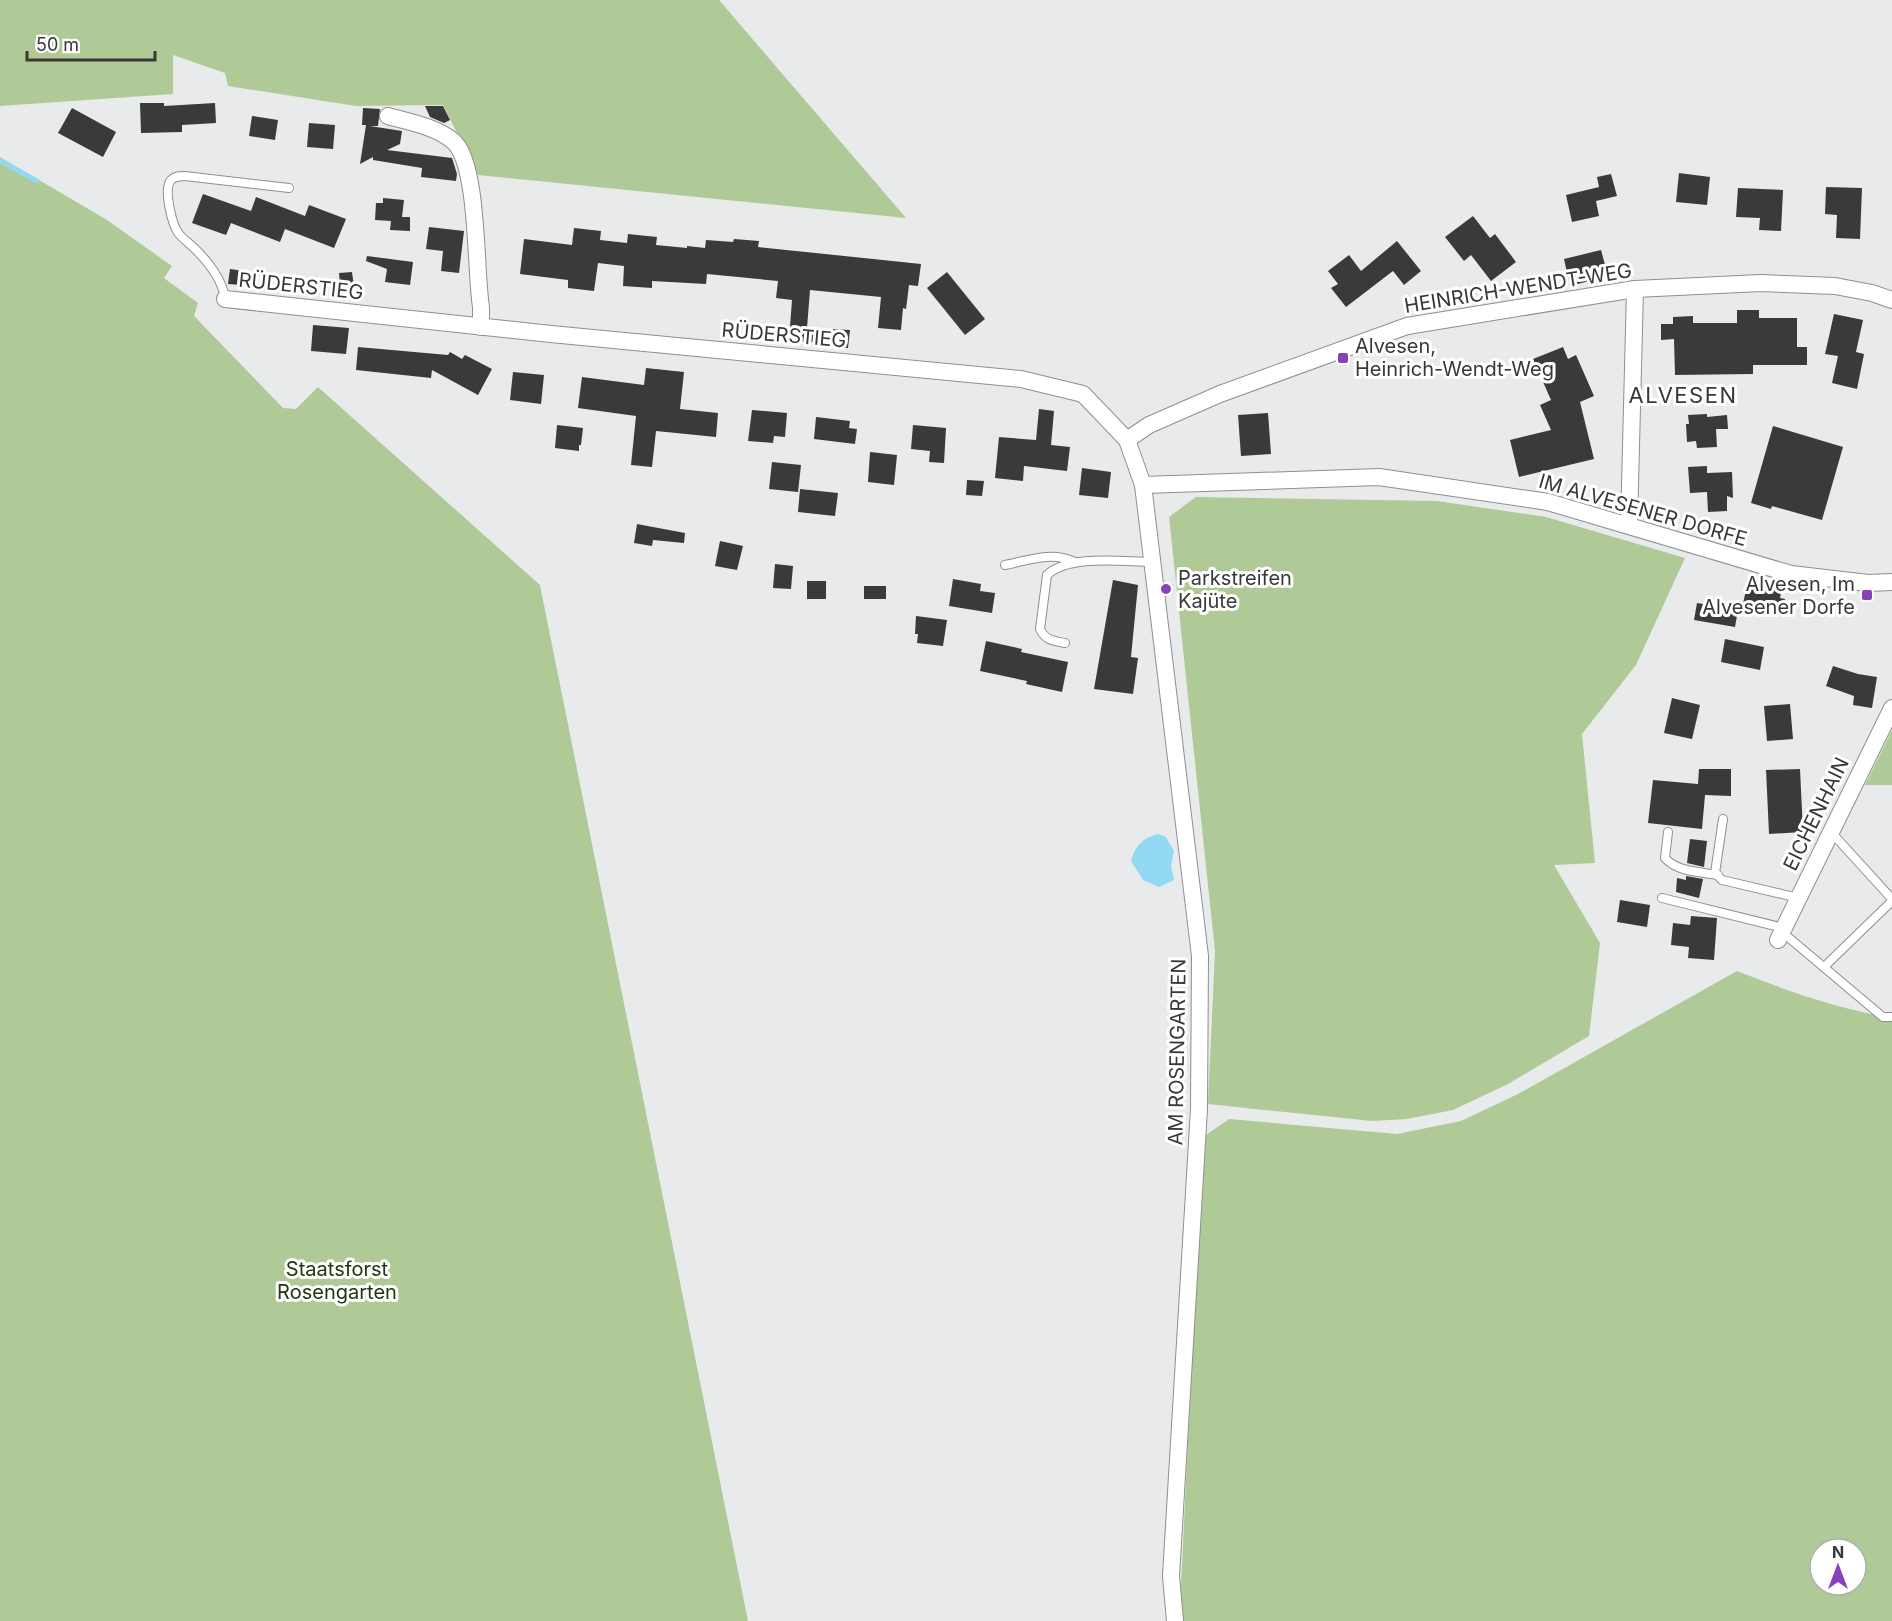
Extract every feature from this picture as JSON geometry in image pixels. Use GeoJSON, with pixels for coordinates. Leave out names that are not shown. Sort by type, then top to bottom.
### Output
{"type":"FeatureCollection","features":[{"type":"Feature","properties":{"kind":"street"},"geometry":{"type":"LineString","coordinates":[[388,116],[424,126],[451,139],[457,145],[468,169],[481,327]]}},
{"type":"Feature","properties":{"kind":"street","name":"HEINRICH-WENDT-WEG"},"geometry":{"type":"LineString","coordinates":[[1127,440],[1149,425],[1220,394],[1407,326],[1635,289],[1761,282],[1835,286],[1872,293],[1892,300]]}},
{"type":"Feature","properties":{"kind":"street"},"geometry":{"type":"LineString","coordinates":[[1629,525],[1635,289]]}},
{"type":"Feature","properties":{"kind":"street","name":"RÜDERSTIEG"},"geometry":{"type":"LineString","coordinates":[[225,299],[481,327],[1021,379],[1083,394],[1127,440]]}},
{"type":"Feature","properties":{"kind":"street"},"geometry":{"type":"LineString","coordinates":[[1127,440],[1143,485]]}},
{"type":"Feature","properties":{"kind":"street","name":"IM ALVESENER DORFE"},"geometry":{"type":"LineString","coordinates":[[1143,485],[1379,477],[1548,502],[1791,574],[1868,583],[1892,582]]}},
{"type":"Feature","properties":{"kind":"street","name":"AM ROSENGARTEN"},"geometry":{"type":"LineString","coordinates":[[1143,485],[1200,956],[1198,1109],[1171,1576],[1175,1621]]}},
{"type":"Feature","properties":{"kind":"street","name":"EICHENHAIN"},"geometry":{"type":"LineString","coordinates":[[1781,933],[1892,708]]}},
{"type":"Feature","properties":{"kind":"lane"},"geometry":{"type":"LineString","coordinates":[[225,299],[220,281],[196,249],[180,235],[176,228],[170,209],[168,189],[171,180],[174,177],[184,176],[290,188]]}},
{"type":"Feature","properties":{"kind":"lane"},"geometry":{"type":"LineString","coordinates":[[1005,565],[1046,556],[1066,558],[1075,562]]}},
{"type":"Feature","properties":{"kind":"lane"},"geometry":{"type":"LineString","coordinates":[[1065,643],[1049,640],[1043,636],[1040,622],[1047,575],[1052,570],[1075,562],[1152,562]]}},
{"type":"Feature","properties":{"kind":"lane"},"geometry":{"type":"LineString","coordinates":[[1723,819],[1715,873],[1722,880],[1799,898]]}},
{"type":"Feature","properties":{"kind":"lane"},"geometry":{"type":"LineString","coordinates":[[1668,832],[1665,858],[1669,863],[1677,867],[1718,875]]}},
{"type":"Feature","properties":{"kind":"lane"},"geometry":{"type":"LineString","coordinates":[[1824,967],[1892,900],[1831,832]]}},
{"type":"Feature","properties":{"kind":"lane"},"geometry":{"type":"LineString","coordinates":[[1662,898],[1781,933],[1884,1017],[1892,1017]]}},
{"type":"Feature","properties":{"kind":"green space"},"geometry":{"type":"Polygon","coordinates":[[[0,0],[719,0],[906,218],[478,175],[443,105],[356,106],[228,86],[225,73],[173,55],[173,94],[0,106],[0,0]]]}},
{"type":"Feature","properties":{"kind":"green space","name":"Staatsforst Rosengarten"},"geometry":{"type":"Polygon","coordinates":[[[0,157],[107,220],[172,266],[164,278],[198,303],[194,316],[283,408],[296,409],[318,387],[540,585],[748,1621],[0,1621],[0,157]]]}},
{"type":"Feature","properties":{"kind":"green space"},"geometry":{"type":"Polygon","coordinates":[[[1196,497],[1437,501],[1546,517],[1685,558],[1636,665],[1582,734],[1595,863],[1554,865],[1600,943],[1589,1036],[1508,1084],[1453,1110],[1407,1119],[1372,1121],[1208,1104],[1215,951],[1169,517],[1196,497]]]}},
{"type":"Feature","properties":{"kind":"green space"},"geometry":{"type":"Polygon","coordinates":[[[1892,730],[1892,785],[1865,785],[1892,730]]]}},
{"type":"Feature","properties":{"kind":"green space"},"geometry":{"type":"Polygon","coordinates":[[[1737,971],[1813,999],[1892,1018],[1892,1621],[1182,1621],[1180,1604],[1193,1340],[1206,1135],[1229,1119],[1397,1134],[1461,1121],[1518,1094],[1737,971]]]}},
{"type":"Feature","properties":{"kind":"water"},"geometry":{"type":"Polygon","coordinates":[[[1158,834],[1166,837],[1174,851],[1171,866],[1174,880],[1159,887],[1143,880],[1131,861],[1140,843],[1158,834]]]}},
{"type":"Feature","properties":{"kind":"building"},"geometry":{"type":"Polygon","coordinates":[[[140,103],[164,103],[164,106],[215,103],[216,123],[182,125],[182,132],[141,133],[140,103]]]}},
{"type":"Feature","properties":{"kind":"building"},"geometry":{"type":"Polygon","coordinates":[[[425,106],[443,106],[450,120],[444,123],[430,117],[425,106]]]}},
{"type":"Feature","properties":{"kind":"building"},"geometry":{"type":"Polygon","coordinates":[[[72,108],[116,132],[103,157],[58,133],[72,108]]]}},
{"type":"Feature","properties":{"kind":"building"},"geometry":{"type":"Polygon","coordinates":[[[363,108],[380,109],[378,126],[370,126],[402,131],[400,144],[387,150],[452,158],[457,174],[456,181],[421,177],[422,168],[373,160],[373,157],[360,164],[366,125],[362,125],[363,108]]]}},
{"type":"Feature","properties":{"kind":"building"},"geometry":{"type":"Polygon","coordinates":[[[252,116],[278,120],[275,140],[249,136],[252,116]]]}},
{"type":"Feature","properties":{"kind":"building"},"geometry":{"type":"Polygon","coordinates":[[[309,123],[335,125],[333,149],[307,147],[309,123]]]}},
{"type":"Feature","properties":{"kind":"building"},"geometry":{"type":"Polygon","coordinates":[[[1679,173],[1710,177],[1707,205],[1676,202],[1679,173]]]}},
{"type":"Feature","properties":{"kind":"building"},"geometry":{"type":"Polygon","coordinates":[[[1611,174],[1617,196],[1596,201],[1599,216],[1572,222],[1566,195],[1599,187],[1597,177],[1611,174]]]}},
{"type":"Feature","properties":{"kind":"building"},"geometry":{"type":"Polygon","coordinates":[[[1826,187],[1862,188],[1860,239],[1836,238],[1837,215],[1825,214],[1826,187]]]}},
{"type":"Feature","properties":{"kind":"building"},"geometry":{"type":"Polygon","coordinates":[[[1738,188],[1783,190],[1781,231],[1759,230],[1760,218],[1736,217],[1738,188]]]}},
{"type":"Feature","properties":{"kind":"building"},"geometry":{"type":"Polygon","coordinates":[[[203,194],[251,211],[256,197],[305,216],[309,205],[346,219],[334,248],[285,229],[280,242],[231,223],[226,235],[192,223],[203,194]]]}},
{"type":"Feature","properties":{"kind":"building"},"geometry":{"type":"Polygon","coordinates":[[[383,198],[404,200],[402,217],[410,217],[410,231],[390,230],[391,221],[375,220],[376,203],[383,203],[383,198]]]}},
{"type":"Feature","properties":{"kind":"building"},"geometry":{"type":"Polygon","coordinates":[[[1473,216],[1490,238],[1495,234],[1516,262],[1491,281],[1471,255],[1464,261],[1445,237],[1473,216]]]}},
{"type":"Feature","properties":{"kind":"building"},"geometry":{"type":"Polygon","coordinates":[[[429,227],[464,231],[459,273],[441,271],[443,251],[426,249],[429,227]]]}},
{"type":"Feature","properties":{"kind":"building"},"geometry":{"type":"Polygon","coordinates":[[[574,228],[601,231],[600,240],[627,243],[628,234],[657,237],[656,245],[687,248],[687,246],[705,248],[706,240],[733,242],[734,239],[759,241],[758,247],[921,264],[918,286],[909,285],[906,309],[903,308],[901,330],[878,328],[881,297],[810,290],[807,328],[850,330],[848,348],[834,347],[834,344],[789,340],[792,300],[776,298],[778,281],[707,274],[706,284],[652,281],[652,288],[623,286],[624,266],[598,263],[594,291],[568,288],[568,280],[520,274],[524,239],[572,245],[574,228]]]}},
{"type":"Feature","properties":{"kind":"building"},"geometry":{"type":"Polygon","coordinates":[[[1397,241],[1421,271],[1404,285],[1393,271],[1346,307],[1331,288],[1338,284],[1328,271],[1349,255],[1361,271],[1397,241]]]}},
{"type":"Feature","properties":{"kind":"building"},"geometry":{"type":"Polygon","coordinates":[[[1601,250],[1608,276],[1570,286],[1564,259],[1601,250]]]}},
{"type":"Feature","properties":{"kind":"building"},"geometry":{"type":"Polygon","coordinates":[[[367,256],[413,262],[410,285],[385,282],[387,269],[366,261],[367,256]]]}},
{"type":"Feature","properties":{"kind":"building"},"geometry":{"type":"Polygon","coordinates":[[[230,269],[244,271],[242,285],[228,284],[230,269]]]}},
{"type":"Feature","properties":{"kind":"building"},"geometry":{"type":"Polygon","coordinates":[[[352,272],[355,295],[341,296],[339,273],[352,272]]]}},
{"type":"Feature","properties":{"kind":"building"},"geometry":{"type":"Polygon","coordinates":[[[947,272],[985,319],[965,335],[927,288],[947,272]]]}},
{"type":"Feature","properties":{"kind":"building"},"geometry":{"type":"Polygon","coordinates":[[[1737,310],[1759,310],[1759,318],[1797,318],[1797,347],[1807,347],[1807,365],[1753,365],[1753,374],[1675,375],[1674,339],[1661,340],[1661,324],[1673,324],[1673,317],[1693,316],[1693,323],[1737,323],[1737,310]]]}},
{"type":"Feature","properties":{"kind":"building"},"geometry":{"type":"Polygon","coordinates":[[[1834,314],[1863,320],[1856,352],[1864,354],[1857,389],[1832,383],[1838,356],[1825,354],[1834,314]]]}},
{"type":"Feature","properties":{"kind":"building"},"geometry":{"type":"Polygon","coordinates":[[[313,325],[349,328],[346,354],[311,351],[313,325]]]}},
{"type":"Feature","properties":{"kind":"building"},"geometry":{"type":"Polygon","coordinates":[[[358,347],[448,355],[450,352],[462,359],[465,355],[492,369],[478,395],[432,370],[431,378],[356,370],[358,347]]]}},
{"type":"Feature","properties":{"kind":"building"},"geometry":{"type":"Polygon","coordinates":[[[1563,347],[1568,359],[1576,355],[1594,396],[1580,402],[1594,459],[1519,477],[1510,440],[1551,430],[1540,405],[1551,400],[1533,359],[1563,347]]]}},
{"type":"Feature","properties":{"kind":"building"},"geometry":{"type":"Polygon","coordinates":[[[646,368],[684,372],[680,409],[718,413],[716,437],[656,431],[652,467],[631,465],[636,416],[578,408],[582,377],[644,385],[646,368]]]}},
{"type":"Feature","properties":{"kind":"building"},"geometry":{"type":"Polygon","coordinates":[[[513,372],[544,375],[541,404],[510,400],[513,372]]]}},
{"type":"Feature","properties":{"kind":"building"},"geometry":{"type":"Polygon","coordinates":[[[1039,409],[1054,411],[1051,445],[1070,447],[1067,471],[1024,466],[1023,481],[995,478],[999,437],[1036,440],[1039,409]]]}},
{"type":"Feature","properties":{"kind":"building"},"geometry":{"type":"Polygon","coordinates":[[[752,410],[787,413],[785,437],[774,436],[773,443],[748,441],[752,410]]]}},
{"type":"Feature","properties":{"kind":"building"},"geometry":{"type":"Polygon","coordinates":[[[1268,413],[1271,454],[1241,456],[1238,415],[1268,413]]]}},
{"type":"Feature","properties":{"kind":"building"},"geometry":{"type":"Polygon","coordinates":[[[1707,414],[1707,417],[1727,415],[1728,429],[1716,429],[1717,447],[1697,448],[1696,441],[1687,442],[1688,415],[1707,414]]]}},
{"type":"Feature","properties":{"kind":"building"},"geometry":{"type":"Polygon","coordinates":[[[816,417],[850,421],[849,428],[857,429],[855,444],[814,439],[816,417]]]}},
{"type":"Feature","properties":{"kind":"building"},"geometry":{"type":"Polygon","coordinates":[[[557,425],[583,428],[579,451],[555,448],[557,425]]]}},
{"type":"Feature","properties":{"kind":"building"},"geometry":{"type":"Polygon","coordinates":[[[913,425],[946,428],[944,463],[929,462],[930,451],[911,449],[913,425]]]}},
{"type":"Feature","properties":{"kind":"building"},"geometry":{"type":"Polygon","coordinates":[[[1773,426],[1843,447],[1822,520],[1772,506],[1771,509],[1751,503],[1773,426]]]}},
{"type":"Feature","properties":{"kind":"building"},"geometry":{"type":"Polygon","coordinates":[[[870,452],[897,455],[894,485],[868,482],[870,452]]]}},
{"type":"Feature","properties":{"kind":"building"},"geometry":{"type":"Polygon","coordinates":[[[772,462],[801,465],[798,492],[769,489],[772,462]]]}},
{"type":"Feature","properties":{"kind":"building"},"geometry":{"type":"Polygon","coordinates":[[[1707,466],[1707,473],[1732,472],[1733,498],[1727,496],[1727,511],[1708,512],[1707,492],[1690,493],[1688,467],[1707,466]]]}},
{"type":"Feature","properties":{"kind":"building"},"geometry":{"type":"Polygon","coordinates":[[[1082,468],[1111,472],[1108,498],[1079,495],[1082,468]]]}},
{"type":"Feature","properties":{"kind":"building"},"geometry":{"type":"Polygon","coordinates":[[[967,480],[984,481],[982,496],[966,495],[967,480]]]}},
{"type":"Feature","properties":{"kind":"building"},"geometry":{"type":"Polygon","coordinates":[[[800,489],[838,493],[835,516],[798,512],[800,489]]]}},
{"type":"Feature","properties":{"kind":"building"},"geometry":{"type":"Polygon","coordinates":[[[637,524],[685,533],[684,543],[653,540],[652,546],[634,543],[637,524]]]}},
{"type":"Feature","properties":{"kind":"building"},"geometry":{"type":"Polygon","coordinates":[[[720,541],[743,546],[737,570],[715,566],[720,541]]]}},
{"type":"Feature","properties":{"kind":"building"},"geometry":{"type":"Polygon","coordinates":[[[775,564],[793,566],[791,589],[773,588],[775,564]]]}},
{"type":"Feature","properties":{"kind":"building"},"geometry":{"type":"Polygon","coordinates":[[[953,579],[981,584],[980,591],[995,593],[992,613],[949,606],[953,579]]]}},
{"type":"Feature","properties":{"kind":"building"},"geometry":{"type":"Polygon","coordinates":[[[1113,580],[1138,585],[1131,657],[1138,658],[1133,694],[1094,689],[1113,580]]]}},
{"type":"Feature","properties":{"kind":"building"},"geometry":{"type":"Polygon","coordinates":[[[1748,580],[1782,588],[1780,598],[1785,599],[1782,613],[1743,604],[1748,580]]]}},
{"type":"Feature","properties":{"kind":"building"},"geometry":{"type":"Polygon","coordinates":[[[807,581],[826,581],[826,599],[807,599],[807,581]]]}},
{"type":"Feature","properties":{"kind":"building"},"geometry":{"type":"Polygon","coordinates":[[[864,586],[886,586],[886,599],[864,599],[864,586]]]}},
{"type":"Feature","properties":{"kind":"building"},"geometry":{"type":"Polygon","coordinates":[[[1697,603],[1738,610],[1735,627],[1694,620],[1697,603]]]}},
{"type":"Feature","properties":{"kind":"building"},"geometry":{"type":"Polygon","coordinates":[[[916,616],[947,620],[943,646],[917,643],[916,616]]]}},
{"type":"Feature","properties":{"kind":"building"},"geometry":{"type":"Polygon","coordinates":[[[1725,639],[1764,647],[1760,670],[1721,662],[1725,639]]]}},
{"type":"Feature","properties":{"kind":"building"},"geometry":{"type":"Polygon","coordinates":[[[986,641],[1022,649],[1021,652],[1068,662],[1062,692],[1026,684],[1027,681],[980,671],[986,641]]]}},
{"type":"Feature","properties":{"kind":"building"},"geometry":{"type":"Polygon","coordinates":[[[1833,666],[1877,677],[1872,708],[1853,705],[1854,696],[1826,686],[1833,666]]]}},
{"type":"Feature","properties":{"kind":"building"},"geometry":{"type":"Polygon","coordinates":[[[1672,698],[1700,705],[1692,739],[1664,733],[1672,698]]]}},
{"type":"Feature","properties":{"kind":"building"},"geometry":{"type":"Polygon","coordinates":[[[1790,704],[1793,739],[1767,741],[1764,706],[1790,704]]]}},
{"type":"Feature","properties":{"kind":"building"},"geometry":{"type":"Polygon","coordinates":[[[1699,769],[1731,769],[1731,796],[1705,795],[1702,829],[1648,823],[1653,780],[1698,784],[1699,769]]]}},
{"type":"Feature","properties":{"kind":"building"},"geometry":{"type":"Polygon","coordinates":[[[1800,769],[1803,832],[1769,834],[1766,770],[1800,769]]]}},
{"type":"Feature","properties":{"kind":"building"},"geometry":{"type":"Polygon","coordinates":[[[1690,839],[1707,841],[1704,867],[1687,863],[1690,839]]]}},
{"type":"Feature","properties":{"kind":"building"},"geometry":{"type":"Polygon","coordinates":[[[1686,876],[1703,879],[1699,898],[1676,892],[1677,878],[1686,880],[1686,876]]]}},
{"type":"Feature","properties":{"kind":"building"},"geometry":{"type":"Polygon","coordinates":[[[1620,900],[1650,905],[1647,927],[1617,922],[1620,900]]]}},
{"type":"Feature","properties":{"kind":"building"},"geometry":{"type":"Polygon","coordinates":[[[1691,916],[1717,918],[1714,960],[1688,958],[1689,947],[1671,945],[1673,923],[1690,925],[1691,916]]]}},
{"type":"Feature","properties":{"kind":"waterway"},"geometry":{"type":"LineString","coordinates":[[0,161],[37,181]]}},
{"type":"Feature","properties":{"kind":"place","name":"Alvesen, Heinrich-Wendt-Weg"},"geometry":{"type":"Point","coordinates":[1343,358]}},
{"type":"Feature","properties":{"kind":"place","name":"Parkstreifen Kajüte"},"geometry":{"type":"Point","coordinates":[1166,589]}},
{"type":"Feature","properties":{"kind":"place","name":"Alvesen, Im Alvesener Dorfe"},"geometry":{"type":"Point","coordinates":[1867,595]}},
{"type":"Feature","properties":{"kind":"district","name":"ALVESEN"},"geometry":{"type":"Point","coordinates":[1683,395]}}]}
